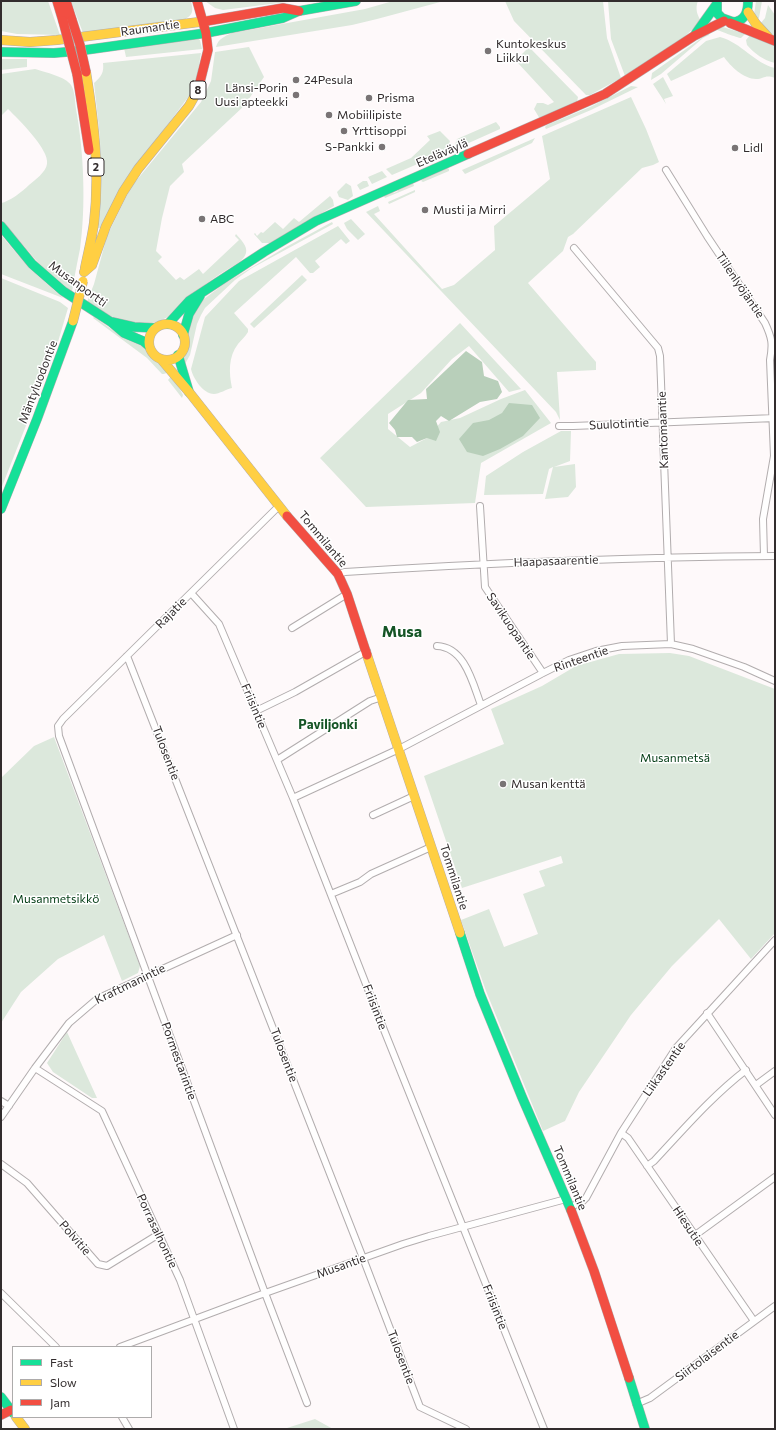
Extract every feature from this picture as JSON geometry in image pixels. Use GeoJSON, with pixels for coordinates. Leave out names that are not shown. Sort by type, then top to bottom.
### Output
{"type":"FeatureCollection","features":[{"type":"Feature","properties":{"kind":"main road","name":"2"},"geometry":{"type":"LineString","coordinates":[[57,1],[82,73]]}},
{"type":"Feature","properties":{"kind":"main road","name":"2"},"geometry":{"type":"LineString","coordinates":[[66,1],[80,45],[82,73]]}},
{"type":"Feature","properties":{"kind":"main road"},"geometry":{"type":"LineString","coordinates":[[197,1],[203,22]]}},
{"type":"Feature","properties":{"kind":"main road","name":"Raumantie"},"geometry":{"type":"LineString","coordinates":[[1,52],[54,53],[78,51],[206,33],[283,18],[299,11],[356,1]]}},
{"type":"Feature","properties":{"kind":"main road"},"geometry":{"type":"LineString","coordinates":[[716,3],[717,13],[727,22],[772,40]]}},
{"type":"Feature","properties":{"kind":"main road","name":"Eteläväylä"},"geometry":{"type":"LineString","coordinates":[[694,36],[716,3]]}},
{"type":"Feature","properties":{"kind":"main road"},"geometry":{"type":"LineString","coordinates":[[749,5],[756,24],[772,40]]}},
{"type":"Feature","properties":{"kind":"main road","name":"Eteläväylä"},"geometry":{"type":"LineString","coordinates":[[168,324],[189,301],[264,252],[316,221],[605,94],[694,36],[727,22],[736,23],[742,19],[749,5]]}},
{"type":"Feature","properties":{"kind":"main road","name":"Raumantie"},"geometry":{"type":"LineString","coordinates":[[2,40],[30,42],[57,40],[203,22],[283,8],[299,11]]}},
{"type":"Feature","properties":{"kind":"main road","name":"8"},"geometry":{"type":"LineString","coordinates":[[84,272],[92,265],[106,226],[123,192],[138,169],[189,106],[200,87],[208,50],[203,22]]}},
{"type":"Feature","properties":{"kind":"main road","name":"Mäntyluodontie"},"geometry":{"type":"LineString","coordinates":[[1,509],[37,419],[73,321],[83,281],[86,262],[86,240],[90,198],[90,166],[82,73]]}},
{"type":"Feature","properties":{"kind":"main road","name":"Musanportti"},"geometry":{"type":"LineString","coordinates":[[1,226],[28,259],[48,279],[63,291],[111,322],[124,333],[143,341],[149,346]]}},
{"type":"Feature","properties":{"kind":"main road","name":"Eteläväylä"},"geometry":{"type":"LineString","coordinates":[[183,334],[189,314],[201,294]]}},
{"type":"Feature","properties":{"kind":"main road","name":"Musanportti"},"geometry":{"type":"LineString","coordinates":[[111,322],[141,329],[155,328]]}},
{"type":"Feature","properties":{"kind":"main road"},"geometry":{"type":"LineString","coordinates":[[168,324],[179,328],[183,334],[185,342],[183,349],[178,355],[170,359],[161,359],[152,352],[149,346],[149,337],[155,328],[168,324]]}},
{"type":"Feature","properties":{"kind":"main road","name":"Tommilantie"},"geometry":{"type":"LineString","coordinates":[[178,355],[189,392]]}},
{"type":"Feature","properties":{"kind":"main road","name":"Tommilantie"},"geometry":{"type":"LineString","coordinates":[[161,359],[168,365],[180,384],[189,392],[279,506],[338,574],[347,594],[367,651],[480,994],[522,1097],[568,1203],[594,1271],[645,1429]]}},
{"type":"Feature","properties":{"kind":"main road"},"geometry":{"type":"LineString","coordinates":[[1,1397],[12,1411]]}},
{"type":"Feature","properties":{"kind":"main road"},"geometry":{"type":"LineString","coordinates":[[1,1415],[12,1412]]}},
{"type":"Feature","properties":{"kind":"main road"},"geometry":{"type":"LineString","coordinates":[[17,1418],[25,1429]]}},
{"type":"Feature","properties":{"kind":"street","name":"Tiilenlyöjäntie"},"geometry":{"type":"LineString","coordinates":[[666,170],[707,236],[765,323],[771,336],[772,345],[770,360],[774,418],[774,456],[763,519],[764,556]]}},
{"type":"Feature","properties":{"kind":"street","name":"Kantomaantie"},"geometry":{"type":"LineString","coordinates":[[574,248],[658,348],[660,356],[671,644]]}},
{"type":"Feature","properties":{"kind":"street","name":"Suulotintie"},"geometry":{"type":"LineString","coordinates":[[558,426],[774,418]]}},
{"type":"Feature","properties":{"kind":"street","name":"Rajatie"},"geometry":{"type":"LineString","coordinates":[[63,719],[279,506]]}},
{"type":"Feature","properties":{"kind":"street","name":"Savikuopantie"},"geometry":{"type":"LineString","coordinates":[[480,506],[485,587],[543,672]]}},
{"type":"Feature","properties":{"kind":"street","name":"Haapasaarentie"},"geometry":{"type":"LineString","coordinates":[[338,574],[345,572],[483,564],[668,557],[775,556]]}},
{"type":"Feature","properties":{"kind":"street","name":"Friisintie"},"geometry":{"type":"LineString","coordinates":[[191,593],[219,624],[277,760],[462,1227],[544,1429]]}},
{"type":"Feature","properties":{"kind":"street"},"geometry":{"type":"LineString","coordinates":[[292,628],[347,594]]}},
{"type":"Feature","properties":{"kind":"street","name":"Rinteentie"},"geometry":{"type":"LineString","coordinates":[[293,798],[399,749],[543,672],[569,660],[596,651],[622,646],[671,644],[693,649],[744,667],[775,681]]}},
{"type":"Feature","properties":{"kind":"street"},"geometry":{"type":"LineString","coordinates":[[438,646],[452,650],[464,663],[481,705]]}},
{"type":"Feature","properties":{"kind":"street"},"geometry":{"type":"LineString","coordinates":[[256,711],[295,692],[367,651]]}},
{"type":"Feature","properties":{"kind":"street","name":"Tulosentie"},"geometry":{"type":"LineString","coordinates":[[128,656],[238,935],[420,1407],[466,1429]]}},
{"type":"Feature","properties":{"kind":"street"},"geometry":{"type":"LineString","coordinates":[[277,760],[370,701],[382,697]]}},
{"type":"Feature","properties":{"kind":"street","name":"Pormestarintie"},"geometry":{"type":"LineString","coordinates":[[63,719],[58,726],[59,736],[265,1293],[308,1403]]}},
{"type":"Feature","properties":{"kind":"street"},"geometry":{"type":"LineString","coordinates":[[373,815],[414,796]]}},
{"type":"Feature","properties":{"kind":"street"},"geometry":{"type":"LineString","coordinates":[[331,894],[360,882],[370,874],[431,848]]}},
{"type":"Feature","properties":{"kind":"street","name":"Kraftmanintie"},"geometry":{"type":"LineString","coordinates":[[1,1117],[69,1023],[97,998],[238,935]]}},
{"type":"Feature","properties":{"kind":"street","name":"Liikastentie"},"geometry":{"type":"LineString","coordinates":[[568,1203],[582,1202],[586,1198],[621,1133],[676,1048],[775,940]]}},
{"type":"Feature","properties":{"kind":"street"},"geometry":{"type":"LineString","coordinates":[[707,1013],[775,1115]]}},
{"type":"Feature","properties":{"kind":"street","name":"Porrasalhontie"},"geometry":{"type":"LineString","coordinates":[[35,1068],[102,1111],[180,1280],[234,1429]]}},
{"type":"Feature","properties":{"kind":"street"},"geometry":{"type":"LineString","coordinates":[[647,1166],[654,1161],[705,1106],[746,1070]]}},
{"type":"Feature","properties":{"kind":"street"},"geometry":{"type":"LineString","coordinates":[[756,1085],[775,1071]]}},
{"type":"Feature","properties":{"kind":"street"},"geometry":{"type":"LineString","coordinates":[[1,1100],[9,1106]]}},
{"type":"Feature","properties":{"kind":"street","name":"Hiesutie"},"geometry":{"type":"LineString","coordinates":[[621,1133],[628,1138],[694,1236],[754,1321]]}},
{"type":"Feature","properties":{"kind":"street","name":"Polvitie"},"geometry":{"type":"LineString","coordinates":[[1,1164],[27,1183],[98,1264],[107,1266],[159,1234]]}},
{"type":"Feature","properties":{"kind":"street"},"geometry":{"type":"LineString","coordinates":[[694,1236],[775,1177]]}},
{"type":"Feature","properties":{"kind":"street","name":"Musantie"},"geometry":{"type":"LineString","coordinates":[[123,1346],[265,1293],[429,1236],[568,1203]]}},
{"type":"Feature","properties":{"kind":"street"},"geometry":{"type":"LineString","coordinates":[[1,1293],[55,1346]]}},
{"type":"Feature","properties":{"kind":"street","name":"Siirtolaisentie"},"geometry":{"type":"LineString","coordinates":[[636,1404],[650,1398],[775,1306]]}},
{"type":"Feature","properties":{"kind":"street"},"geometry":{"type":"LineString","coordinates":[[123,1418],[129,1429]]}},
{"type":"Feature","properties":{"kind":"green space"},"geometry":{"type":"Polygon","coordinates":[[[1,1],[48,1],[60,35],[17,34],[1,31],[1,1]]]}},
{"type":"Feature","properties":{"kind":"green space"},"geometry":{"type":"Polygon","coordinates":[[[71,1],[191,1],[192,10],[190,16],[184,20],[83,33],[71,1]]]}},
{"type":"Feature","properties":{"kind":"green space"},"geometry":{"type":"Polygon","coordinates":[[[205,1],[295,1],[223,10],[215,8],[205,1]]]}},
{"type":"Feature","properties":{"kind":"green space"},"geometry":{"type":"Polygon","coordinates":[[[393,1],[444,1],[352,25],[216,47],[220,40],[232,33],[365,9],[393,1]]]}},
{"type":"Feature","properties":{"kind":"green space"},"geometry":{"type":"Polygon","coordinates":[[[505,1],[603,1],[607,38],[621,78],[590,95],[586,95],[514,21],[505,1]]]}},
{"type":"Feature","properties":{"kind":"green space"},"geometry":{"type":"Polygon","coordinates":[[[608,1],[698,1],[697,11],[701,21],[681,40],[625,76],[611,39],[608,1]]]}},
{"type":"Feature","properties":{"kind":"green space"},"geometry":{"type":"Polygon","coordinates":[[[756,1],[762,1],[759,18],[757,20],[754,15],[756,1]]]}},
{"type":"Feature","properties":{"kind":"green space"},"geometry":{"type":"Polygon","coordinates":[[[768,5],[775,15],[775,36],[760,24],[765,18],[768,5]]]}},
{"type":"Feature","properties":{"kind":"green space"},"geometry":{"type":"Polygon","coordinates":[[[723,27],[745,34],[741,38],[715,29],[723,27]]]}},
{"type":"Feature","properties":{"kind":"green space"},"geometry":{"type":"Polygon","coordinates":[[[710,32],[709,35],[703,38],[661,74],[651,80],[652,73],[710,32]]]}},
{"type":"Feature","properties":{"kind":"green space"},"geometry":{"type":"Polygon","coordinates":[[[750,35],[775,46],[775,63],[760,56],[747,45],[746,40],[750,35]]]}},
{"type":"Feature","properties":{"kind":"green space"},"geometry":{"type":"Polygon","coordinates":[[[720,37],[735,44],[761,62],[775,68],[775,78],[767,77],[756,79],[747,77],[734,68],[724,57],[671,81],[667,74],[706,41],[720,37]]]}},
{"type":"Feature","properties":{"kind":"green space"},"geometry":{"type":"Polygon","coordinates":[[[197,38],[200,40],[202,49],[126,57],[124,48],[197,38]]]}},
{"type":"Feature","properties":{"kind":"green space"},"geometry":{"type":"Polygon","coordinates":[[[249,47],[264,77],[244,106],[182,164],[184,172],[170,186],[156,251],[162,257],[158,261],[176,280],[180,277],[184,280],[199,269],[203,274],[239,240],[235,236],[236,234],[246,248],[245,256],[205,285],[170,316],[147,324],[137,324],[117,319],[87,302],[94,284],[107,236],[131,187],[201,102],[211,81],[215,52],[249,47]]]}},
{"type":"Feature","properties":{"kind":"green space"},"geometry":{"type":"Polygon","coordinates":[[[529,47],[578,97],[577,102],[540,119],[534,109],[537,103],[548,105],[554,102],[516,60],[529,47]]]}},
{"type":"Feature","properties":{"kind":"green space"},"geometry":{"type":"Polygon","coordinates":[[[201,53],[197,77],[189,96],[136,167],[102,228],[98,228],[101,194],[100,138],[94,83],[102,74],[103,63],[201,53]]]}},
{"type":"Feature","properties":{"kind":"green space"},"geometry":{"type":"Polygon","coordinates":[[[1,59],[27,59],[27,67],[1,70],[1,59]]]}},
{"type":"Feature","properties":{"kind":"green space"},"geometry":{"type":"Polygon","coordinates":[[[35,69],[55,75],[68,82],[72,87],[75,97],[81,143],[83,215],[80,249],[72,292],[41,266],[1,219],[1,203],[12,198],[23,190],[42,173],[47,164],[47,158],[39,143],[19,120],[8,109],[1,116],[1,74],[35,69]]]}},
{"type":"Feature","properties":{"kind":"green space"},"geometry":{"type":"Polygon","coordinates":[[[663,77],[673,96],[664,99],[666,104],[653,84],[663,77]]]}},
{"type":"Feature","properties":{"kind":"green space"},"geometry":{"type":"Polygon","coordinates":[[[631,86],[638,87],[591,110],[546,129],[545,127],[590,107],[631,86]]]}},
{"type":"Feature","properties":{"kind":"green space"},"geometry":{"type":"Polygon","coordinates":[[[631,97],[659,162],[642,168],[573,234],[568,237],[563,251],[528,283],[596,362],[596,370],[557,372],[560,420],[556,412],[366,212],[378,206],[380,211],[374,214],[442,289],[454,285],[495,250],[494,226],[550,179],[542,136],[631,97]]]}},
{"type":"Feature","properties":{"kind":"green space"},"geometry":{"type":"Polygon","coordinates":[[[496,122],[500,129],[453,150],[457,139],[496,122]]]}},
{"type":"Feature","properties":{"kind":"green space"},"geometry":{"type":"Polygon","coordinates":[[[440,131],[450,141],[447,150],[443,153],[392,175],[386,169],[411,158],[430,140],[427,136],[440,131]]]}},
{"type":"Feature","properties":{"kind":"green space"},"geometry":{"type":"Polygon","coordinates":[[[535,138],[532,143],[465,174],[462,170],[535,138]]]}},
{"type":"Feature","properties":{"kind":"green space"},"geometry":{"type":"Polygon","coordinates":[[[447,168],[449,171],[423,182],[421,181],[423,179],[447,168]]]}},
{"type":"Feature","properties":{"kind":"green space"},"geometry":{"type":"Polygon","coordinates":[[[382,171],[387,177],[372,184],[368,177],[382,171]]]}},
{"type":"Feature","properties":{"kind":"green space"},"geometry":{"type":"Polygon","coordinates":[[[363,181],[367,181],[369,186],[360,190],[357,185],[363,181]]]}},
{"type":"Feature","properties":{"kind":"green space"},"geometry":{"type":"Polygon","coordinates":[[[346,183],[351,186],[353,196],[348,200],[339,197],[337,192],[346,183]]]}},
{"type":"Feature","properties":{"kind":"green space"},"geometry":{"type":"Polygon","coordinates":[[[413,183],[414,186],[385,198],[384,196],[393,192],[394,193],[413,183]]]}},
{"type":"Feature","properties":{"kind":"green space"},"geometry":{"type":"Polygon","coordinates":[[[415,190],[415,192],[389,204],[388,202],[415,190]]]}},
{"type":"Feature","properties":{"kind":"green space"},"geometry":{"type":"Polygon","coordinates":[[[330,196],[333,200],[334,206],[270,243],[262,243],[254,234],[255,233],[257,236],[261,232],[263,233],[275,222],[283,229],[294,218],[299,222],[330,196]]]}},
{"type":"Feature","properties":{"kind":"green space"},"geometry":{"type":"Polygon","coordinates":[[[351,219],[365,234],[358,240],[347,229],[344,223],[351,219]]]}},
{"type":"Feature","properties":{"kind":"green space"},"geometry":{"type":"Polygon","coordinates":[[[332,222],[333,224],[252,268],[235,280],[205,308],[197,324],[190,355],[185,364],[182,360],[188,343],[187,333],[189,320],[200,302],[224,284],[286,247],[332,222]]]}},
{"type":"Feature","properties":{"kind":"green space"},"geometry":{"type":"Polygon","coordinates":[[[338,226],[350,241],[346,244],[341,239],[315,261],[320,267],[313,273],[310,273],[296,257],[234,313],[248,329],[248,332],[232,354],[230,377],[232,388],[214,394],[202,388],[196,381],[191,369],[205,317],[239,281],[338,226]]]}},
{"type":"Feature","properties":{"kind":"green space"},"geometry":{"type":"Polygon","coordinates":[[[1,235],[28,267],[63,298],[1,274],[1,235]]]}},
{"type":"Feature","properties":{"kind":"green space"},"geometry":{"type":"Polygon","coordinates":[[[302,275],[307,280],[254,328],[250,324],[302,275]]]}},
{"type":"Feature","properties":{"kind":"green space"},"geometry":{"type":"Polygon","coordinates":[[[1,278],[60,302],[68,308],[55,352],[1,489],[1,278]]]}},
{"type":"Feature","properties":{"kind":"green space"},"geometry":{"type":"Polygon","coordinates":[[[94,317],[114,331],[135,340],[169,372],[162,374],[147,358],[93,318],[94,317]]]}},
{"type":"Feature","properties":{"kind":"green space"},"geometry":{"type":"Polygon","coordinates":[[[460,323],[521,389],[509,392],[469,346],[452,359],[421,393],[388,414],[388,429],[410,447],[427,438],[441,422],[460,418],[501,399],[525,390],[551,423],[481,463],[475,503],[366,507],[320,458],[460,323]]]}},
{"type":"Feature","properties":{"kind":"green space"},"geometry":{"type":"Polygon","coordinates":[[[172,375],[183,395],[182,398],[168,380],[172,375]]]}},
{"type":"Feature","properties":{"kind":"green space"},"geometry":{"type":"Polygon","coordinates":[[[561,431],[571,431],[570,461],[554,467],[575,464],[576,487],[568,497],[545,499],[553,467],[549,469],[543,494],[484,495],[486,476],[523,452],[561,431]]]}},
{"type":"Feature","properties":{"kind":"green space","name":"Musanmetsä"},"geometry":{"type":"Polygon","coordinates":[[[670,653],[689,656],[775,689],[775,933],[751,959],[719,919],[672,966],[631,1015],[579,1092],[565,1121],[543,1131],[486,991],[461,920],[489,909],[504,947],[538,934],[523,894],[545,886],[539,871],[563,863],[561,856],[462,888],[424,776],[504,744],[491,709],[542,686],[576,666],[619,654],[670,653]]]}},
{"type":"Feature","properties":{"kind":"green space","name":"Musanmetsikkö"},"geometry":{"type":"Polygon","coordinates":[[[54,737],[140,966],[138,973],[122,981],[104,935],[58,959],[21,992],[1,1023],[1,778],[34,746],[54,737]]]}},
{"type":"Feature","properties":{"kind":"green space"},"geometry":{"type":"Polygon","coordinates":[[[67,1032],[97,1098],[92,1098],[53,1072],[47,1063],[67,1032]]]}},
{"type":"Feature","properties":{"kind":"green space"},"geometry":{"type":"Polygon","coordinates":[[[315,1419],[333,1429],[287,1428],[315,1419]]]}},
{"type":"Feature","properties":{"kind":"shaded area"},"geometry":{"type":"Polygon","coordinates":[[[466,351],[482,362],[484,376],[498,381],[502,392],[497,399],[480,402],[449,421],[441,416],[436,421],[440,432],[436,441],[427,438],[417,442],[412,437],[397,437],[395,430],[389,423],[408,400],[427,399],[426,389],[466,351]]]}},
{"type":"Feature","properties":{"kind":"shaded area"},"geometry":{"type":"Polygon","coordinates":[[[509,403],[532,405],[540,418],[523,436],[500,449],[483,456],[467,452],[459,439],[473,423],[489,420],[502,413],[509,403]]]}},
{"type":"Feature","properties":{"kind":"traffic: fast"},"geometry":{"type":"LineString","coordinates":[[1,52],[54,53],[78,51],[206,33],[283,18],[299,11],[356,1]]}},
{"type":"Feature","properties":{"kind":"traffic: fast"},"geometry":{"type":"LineString","coordinates":[[717,1],[717,13],[722,18],[733,22],[743,18],[747,9],[748,1]]}},
{"type":"Feature","properties":{"kind":"traffic: fast"},"geometry":{"type":"LineString","coordinates":[[696,33],[716,5]]}},
{"type":"Feature","properties":{"kind":"traffic: fast"},"geometry":{"type":"LineString","coordinates":[[168,324],[189,301],[264,252],[316,221],[468,154]]}},
{"type":"Feature","properties":{"kind":"traffic: fast"},"geometry":{"type":"LineString","coordinates":[[1,226],[32,264],[63,291],[111,322],[124,333],[143,341],[149,346]]}},
{"type":"Feature","properties":{"kind":"traffic: fast"},"geometry":{"type":"LineString","coordinates":[[183,335],[189,314],[200,296]]}},
{"type":"Feature","properties":{"kind":"traffic: fast"},"geometry":{"type":"LineString","coordinates":[[1,509],[37,419],[73,321]]}},
{"type":"Feature","properties":{"kind":"traffic: fast"},"geometry":{"type":"LineString","coordinates":[[112,322],[134,327],[155,328]]}},
{"type":"Feature","properties":{"kind":"traffic: fast"},"geometry":{"type":"LineString","coordinates":[[178,355],[189,392]]}},
{"type":"Feature","properties":{"kind":"traffic: fast"},"geometry":{"type":"LineString","coordinates":[[460,933],[480,994],[522,1097],[571,1210]]}},
{"type":"Feature","properties":{"kind":"traffic: fast"},"geometry":{"type":"LineString","coordinates":[[629,1378],[645,1429]]}},
{"type":"Feature","properties":{"kind":"traffic: fast"},"geometry":{"type":"LineString","coordinates":[[1,1397],[12,1412]]}},
{"type":"Feature","properties":{"kind":"traffic: slow"},"geometry":{"type":"LineString","coordinates":[[748,12],[756,24],[768,37]]}},
{"type":"Feature","properties":{"kind":"traffic: slow"},"geometry":{"type":"LineString","coordinates":[[1,40],[30,42],[57,40],[207,21]]}},
{"type":"Feature","properties":{"kind":"traffic: slow"},"geometry":{"type":"LineString","coordinates":[[85,268],[94,223],[96,204],[94,128],[86,72]]}},
{"type":"Feature","properties":{"kind":"traffic: slow"},"geometry":{"type":"LineString","coordinates":[[84,272],[92,265],[106,226],[123,192],[138,169],[189,106],[198,90]]}},
{"type":"Feature","properties":{"kind":"traffic: slow"},"geometry":{"type":"LineString","coordinates":[[73,321],[83,281]]}},
{"type":"Feature","properties":{"kind":"traffic: slow"},"geometry":{"type":"LineString","coordinates":[[167,324],[180,329],[185,342],[180,355],[167,360],[154,355],[149,342],[154,329],[167,324]]}},
{"type":"Feature","properties":{"kind":"traffic: slow"},"geometry":{"type":"LineString","coordinates":[[161,359],[287,516]]}},
{"type":"Feature","properties":{"kind":"traffic: slow"},"geometry":{"type":"LineString","coordinates":[[367,655],[460,933]]}},
{"type":"Feature","properties":{"kind":"traffic: slow"},"geometry":{"type":"LineString","coordinates":[[17,1418],[25,1429]]}},
{"type":"Feature","properties":{"kind":"traffic: jam"},"geometry":{"type":"LineString","coordinates":[[57,1],[63,21]]}},
{"type":"Feature","properties":{"kind":"traffic: jam"},"geometry":{"type":"LineString","coordinates":[[66,1],[72,20]]}},
{"type":"Feature","properties":{"kind":"traffic: jam"},"geometry":{"type":"LineString","coordinates":[[197,1],[206,33],[208,50],[198,90]]}},
{"type":"Feature","properties":{"kind":"traffic: jam"},"geometry":{"type":"LineString","coordinates":[[207,21],[283,8],[299,11]]}},
{"type":"Feature","properties":{"kind":"traffic: jam"},"geometry":{"type":"LineString","coordinates":[[72,20],[80,45],[86,72]]}},
{"type":"Feature","properties":{"kind":"traffic: jam"},"geometry":{"type":"LineString","coordinates":[[63,21],[77,74]]}},
{"type":"Feature","properties":{"kind":"traffic: jam"},"geometry":{"type":"LineString","coordinates":[[468,154],[605,94],[694,36],[724,21]]}},
{"type":"Feature","properties":{"kind":"traffic: jam"},"geometry":{"type":"LineString","coordinates":[[730,23],[775,41]]}},
{"type":"Feature","properties":{"kind":"traffic: jam"},"geometry":{"type":"LineString","coordinates":[[77,74],[89,150]]}},
{"type":"Feature","properties":{"kind":"traffic: jam"},"geometry":{"type":"LineString","coordinates":[[287,516],[338,574],[347,594],[367,655]]}},
{"type":"Feature","properties":{"kind":"traffic: jam"},"geometry":{"type":"LineString","coordinates":[[571,1210],[594,1271],[629,1378]]}},
{"type":"Feature","properties":{"kind":"traffic: jam"},"geometry":{"type":"LineString","coordinates":[[1,1415],[11,1410]]}},
{"type":"Feature","properties":{"kind":"place","name":"Kuntokeskus Liikku"},"geometry":{"type":"Point","coordinates":[488,51]}},
{"type":"Feature","properties":{"kind":"place","name":"24Pesula"},"geometry":{"type":"Point","coordinates":[296,80]}},
{"type":"Feature","properties":{"kind":"place","name":"Länsi-Porin Uusi apteekki"},"geometry":{"type":"Point","coordinates":[296,95]}},
{"type":"Feature","properties":{"kind":"place","name":"Prisma"},"geometry":{"type":"Point","coordinates":[369,98]}},
{"type":"Feature","properties":{"kind":"place","name":"Mobiilipiste"},"geometry":{"type":"Point","coordinates":[329,115]}},
{"type":"Feature","properties":{"kind":"place","name":"Yrttisoppi"},"geometry":{"type":"Point","coordinates":[344,131]}},
{"type":"Feature","properties":{"kind":"place","name":"S-Pankki"},"geometry":{"type":"Point","coordinates":[382,147]}},
{"type":"Feature","properties":{"kind":"place","name":"Lidl"},"geometry":{"type":"Point","coordinates":[735,148]}},
{"type":"Feature","properties":{"kind":"place","name":"Musti ja Mirri"},"geometry":{"type":"Point","coordinates":[425,210]}},
{"type":"Feature","properties":{"kind":"place","name":"ABC"},"geometry":{"type":"Point","coordinates":[202,219]}},
{"type":"Feature","properties":{"kind":"place","name":"Musan kenttä"},"geometry":{"type":"Point","coordinates":[503,784]}},
{"type":"Feature","properties":{"kind":"district","name":"Musa"},"geometry":{"type":"Point","coordinates":[402,632]}},
{"type":"Feature","properties":{"kind":"district","name":"Paviljonki"},"geometry":{"type":"Point","coordinates":[328,725]}}]}
